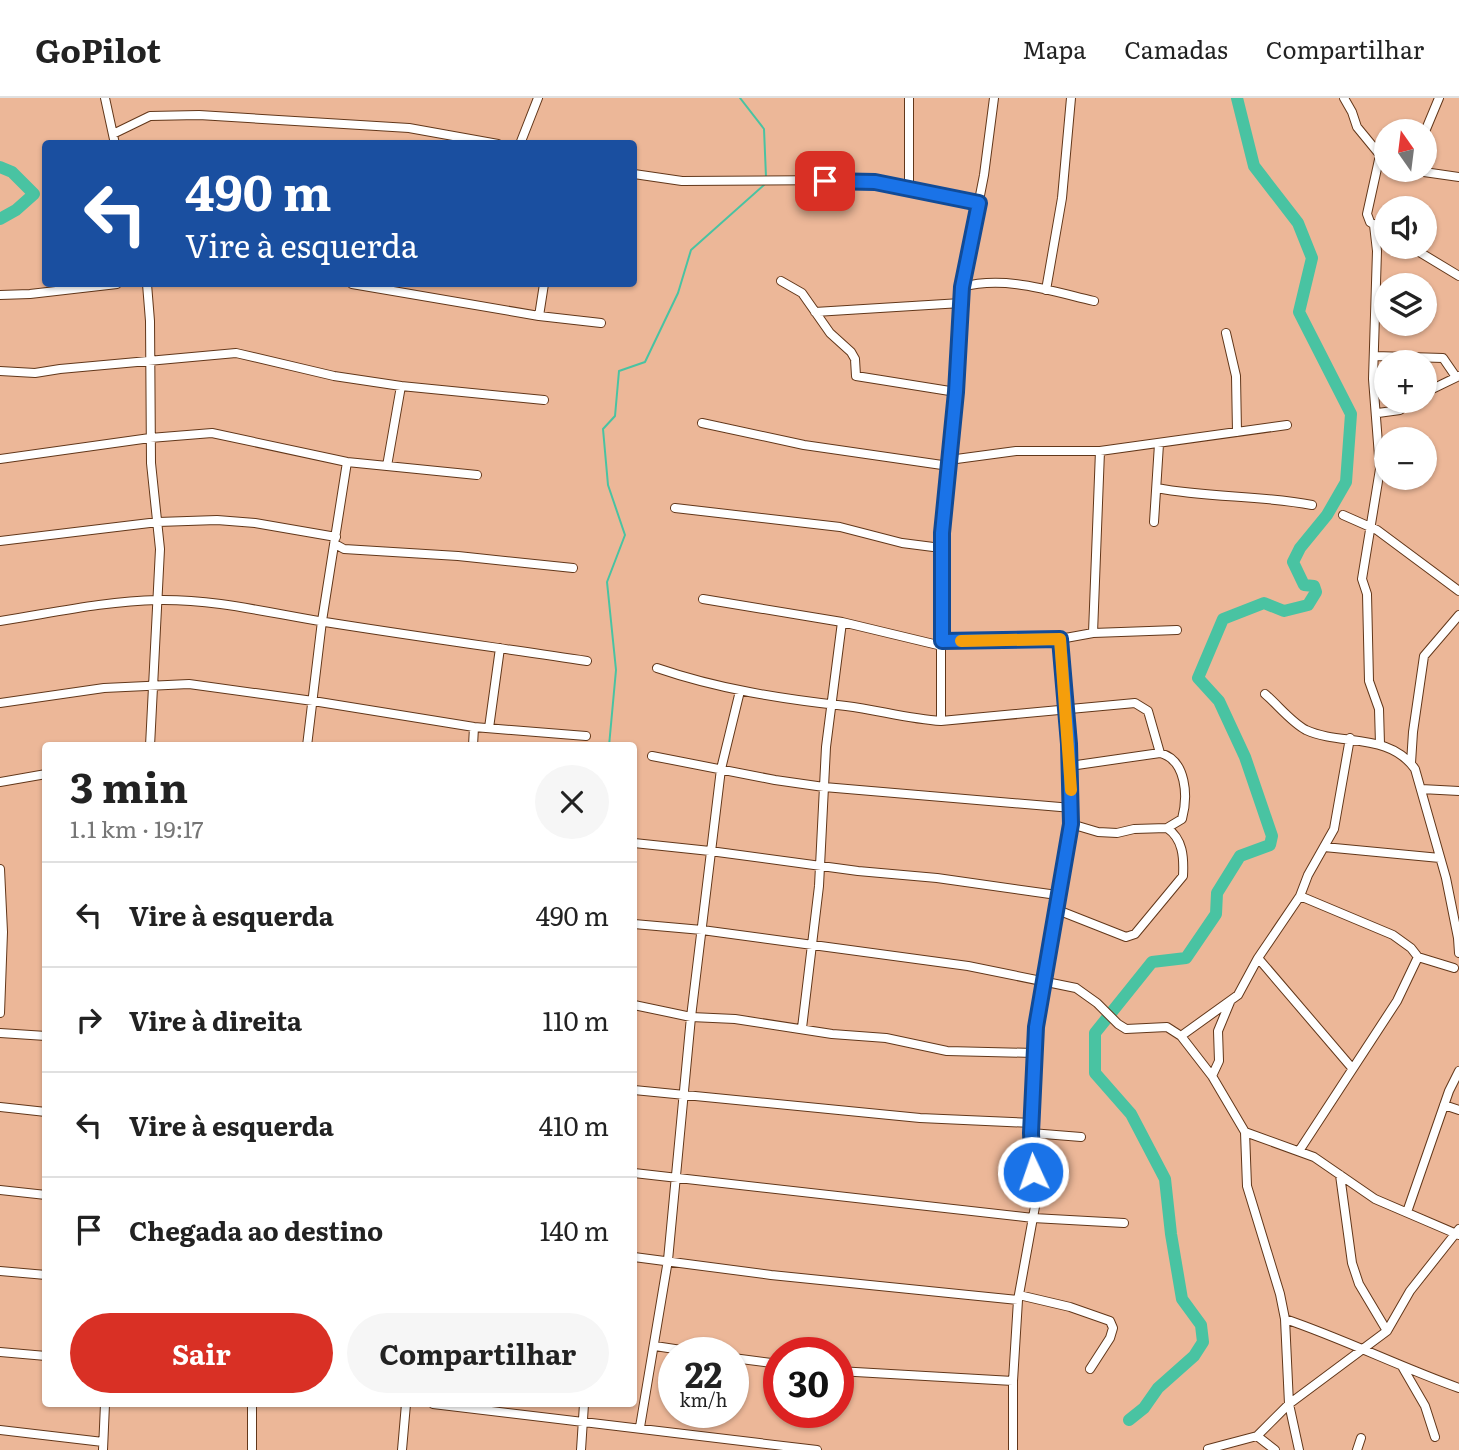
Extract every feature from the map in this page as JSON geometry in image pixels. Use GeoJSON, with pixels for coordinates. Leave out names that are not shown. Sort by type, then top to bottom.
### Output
{"type":"FeatureCollection","features":[{"type":"Feature","properties":{"kind":"street"},"geometry":{"type":"LineString","coordinates":[[105,98],[114,140]]}},
{"type":"Feature","properties":{"kind":"street"},"geometry":{"type":"LineString","coordinates":[[522,140],[538,98]]}},
{"type":"Feature","properties":{"kind":"street"},"geometry":{"type":"LineString","coordinates":[[909,98],[909,188]]}},
{"type":"Feature","properties":{"kind":"street"},"geometry":{"type":"LineString","coordinates":[[942,721],[941,548],[956,392],[962,287],[979,203],[994,98]]}},
{"type":"Feature","properties":{"kind":"street"},"geometry":{"type":"LineString","coordinates":[[1046,290],[1062,198],[1071,98]]}},
{"type":"Feature","properties":{"kind":"street"},"geometry":{"type":"LineString","coordinates":[[1344,98],[1357,127],[1380,155],[1367,214],[1374,225]]}},
{"type":"Feature","properties":{"kind":"street"},"geometry":{"type":"LineString","coordinates":[[1430,119],[1439,98]]}},
{"type":"Feature","properties":{"kind":"street"},"geometry":{"type":"LineString","coordinates":[[113,134],[150,116],[199,115],[409,128],[476,140]]}},
{"type":"Feature","properties":{"kind":"street"},"geometry":{"type":"LineString","coordinates":[[637,174],[681,181],[847,180],[909,188],[979,203]]}},
{"type":"Feature","properties":{"kind":"street"},"geometry":{"type":"LineString","coordinates":[[1437,174],[1459,177]]}},
{"type":"Feature","properties":{"kind":"street"},"geometry":{"type":"LineString","coordinates":[[1375,350],[1377,259]]}},
{"type":"Feature","properties":{"kind":"street"},"geometry":{"type":"LineString","coordinates":[[1431,259],[1459,276]]}},
{"type":"Feature","properties":{"kind":"street"},"geometry":{"type":"LineString","coordinates":[[781,281],[802,293],[830,332],[854,355],[856,376],[956,392]]}},
{"type":"Feature","properties":{"kind":"street"},"geometry":{"type":"LineString","coordinates":[[962,287],[989,281],[1094,301]]}},
{"type":"Feature","properties":{"kind":"street"},"geometry":{"type":"LineString","coordinates":[[0,295],[85,287]]}},
{"type":"Feature","properties":{"kind":"street"},"geometry":{"type":"LineString","coordinates":[[147,287],[150,438],[158,522],[154,684],[149,742]]}},
{"type":"Feature","properties":{"kind":"street"},"geometry":{"type":"LineString","coordinates":[[370,287],[539,316],[601,323]]}},
{"type":"Feature","properties":{"kind":"street"},"geometry":{"type":"LineString","coordinates":[[539,316],[544,287]]}},
{"type":"Feature","properties":{"kind":"street"},"geometry":{"type":"LineString","coordinates":[[815,312],[961,303]]}},
{"type":"Feature","properties":{"kind":"street"},"geometry":{"type":"LineString","coordinates":[[1226,333],[1236,376],[1237,432]]}},
{"type":"Feature","properties":{"kind":"street"},"geometry":{"type":"LineString","coordinates":[[0,371],[35,373],[236,353],[334,376],[401,386],[544,400]]}},
{"type":"Feature","properties":{"kind":"street"},"geometry":{"type":"LineString","coordinates":[[1437,358],[1443,358],[1457,376],[1437,386]]}},
{"type":"Feature","properties":{"kind":"street"},"geometry":{"type":"LineString","coordinates":[[1374,368],[1374,386]]}},
{"type":"Feature","properties":{"kind":"street"},"geometry":{"type":"LineString","coordinates":[[387,466],[401,386]]}},
{"type":"Feature","properties":{"kind":"street"},"geometry":{"type":"LineString","coordinates":[[1378,413],[1380,469],[1362,579],[1367,594],[1369,681],[1379,709],[1380,744]]}},
{"type":"Feature","properties":{"kind":"street"},"geometry":{"type":"LineString","coordinates":[[702,423],[804,445],[949,463],[1016,451],[1100,451],[1287,425]]}},
{"type":"Feature","properties":{"kind":"street"},"geometry":{"type":"LineString","coordinates":[[0,459],[150,438],[212,433],[347,462],[477,475]]}},
{"type":"Feature","properties":{"kind":"street"},"geometry":{"type":"LineString","coordinates":[[1153,522],[1159,444]]}},
{"type":"Feature","properties":{"kind":"street"},"geometry":{"type":"LineString","coordinates":[[1093,633],[1100,451]]}},
{"type":"Feature","properties":{"kind":"street"},"geometry":{"type":"LineString","coordinates":[[308,742],[322,621],[347,462]]}},
{"type":"Feature","properties":{"kind":"street"},"geometry":{"type":"LineString","coordinates":[[1157,488],[1192,495],[1276,498],[1312,505]]}},
{"type":"Feature","properties":{"kind":"street"},"geometry":{"type":"LineString","coordinates":[[675,508],[840,527],[902,543],[941,548]]}},
{"type":"Feature","properties":{"kind":"street"},"geometry":{"type":"LineString","coordinates":[[1343,515],[1369,525],[1417,557],[1459,591]]}},
{"type":"Feature","properties":{"kind":"street"},"geometry":{"type":"LineString","coordinates":[[0,541],[158,522],[217,520],[255,523],[336,540],[344,549]]}},
{"type":"Feature","properties":{"kind":"street"},"geometry":{"type":"LineString","coordinates":[[333,555],[344,549],[458,556],[573,568]]}},
{"type":"Feature","properties":{"kind":"street"},"geometry":{"type":"LineString","coordinates":[[703,599],[842,622],[942,644],[1177,630]]}},
{"type":"Feature","properties":{"kind":"street"},"geometry":{"type":"LineString","coordinates":[[0,621],[157,600],[215,603],[587,662]]}},
{"type":"Feature","properties":{"kind":"street"},"geometry":{"type":"LineString","coordinates":[[1411,763],[1424,656],[1459,615]]}},
{"type":"Feature","properties":{"kind":"street"},"geometry":{"type":"LineString","coordinates":[[802,1028],[820,866],[830,705],[842,622]]}},
{"type":"Feature","properties":{"kind":"street"},"geometry":{"type":"LineString","coordinates":[[1013,1450],[1013,1381],[1018,1298],[1036,1201],[1031,1133],[1034,1053],[1072,808],[1060,639]]}},
{"type":"Feature","properties":{"kind":"street"},"geometry":{"type":"LineString","coordinates":[[489,728],[500,648]]}},
{"type":"Feature","properties":{"kind":"street"},"geometry":{"type":"LineString","coordinates":[[657,668],[699,682],[740,691],[942,721],[1135,703],[1148,710],[1160,753]]}},
{"type":"Feature","properties":{"kind":"street"},"geometry":{"type":"LineString","coordinates":[[0,703],[154,684],[189,684],[474,727],[586,736]]}},
{"type":"Feature","properties":{"kind":"street"},"geometry":{"type":"LineString","coordinates":[[640,1427],[668,1260],[691,1017],[721,769],[740,691]]}},
{"type":"Feature","properties":{"kind":"street"},"geometry":{"type":"LineString","coordinates":[[1265,694],[1304,729],[1380,744],[1411,763],[1421,789],[1454,915],[1459,955],[1456,969],[1418,957],[1411,947],[1394,935],[1300,896]]}},
{"type":"Feature","properties":{"kind":"street"},"geometry":{"type":"LineString","coordinates":[[473,742],[474,727]]}},
{"type":"Feature","properties":{"kind":"street"},"geometry":{"type":"LineString","coordinates":[[1181,1036],[1230,1002],[1244,988],[1258,958],[1300,896],[1308,875],[1334,829],[1350,738]]}},
{"type":"Feature","properties":{"kind":"street"},"geometry":{"type":"LineString","coordinates":[[1070,766],[1160,753],[1167,755],[1178,767],[1186,795],[1182,818],[1167,828],[1107,833],[1071,824]]}},
{"type":"Feature","properties":{"kind":"street"},"geometry":{"type":"LineString","coordinates":[[652,756],[775,780],[1072,808]]}},
{"type":"Feature","properties":{"kind":"street"},"geometry":{"type":"LineString","coordinates":[[0,782],[42,775]]}},
{"type":"Feature","properties":{"kind":"street"},"geometry":{"type":"LineString","coordinates":[[1421,789],[1459,791]]}},
{"type":"Feature","properties":{"kind":"street"},"geometry":{"type":"LineString","coordinates":[[1055,909],[1126,937],[1135,934],[1183,876],[1179,839],[1167,828]]}},
{"type":"Feature","properties":{"kind":"street"},"geometry":{"type":"LineString","coordinates":[[637,843],[710,850],[1057,895]]}},
{"type":"Feature","properties":{"kind":"street"},"geometry":{"type":"LineString","coordinates":[[1324,847],[1440,858]]}},
{"type":"Feature","properties":{"kind":"street"},"geometry":{"type":"LineString","coordinates":[[0,1013],[1,874]]}},
{"type":"Feature","properties":{"kind":"street"},"geometry":{"type":"LineString","coordinates":[[637,923],[968,966],[1076,988],[1126,1029],[1167,1027],[1181,1036],[1212,1076],[1245,1132],[1247,1186],[1285,1319],[1289,1404],[1298,1450]]}},
{"type":"Feature","properties":{"kind":"street"},"geometry":{"type":"LineString","coordinates":[[1299,1151],[1397,1000],[1418,957]]}},
{"type":"Feature","properties":{"kind":"street"},"geometry":{"type":"LineString","coordinates":[[1258,958],[1352,1068]]}},
{"type":"Feature","properties":{"kind":"street"},"geometry":{"type":"LineString","coordinates":[[1212,1076],[1219,1061],[1218,1031],[1230,1002]]}},
{"type":"Feature","properties":{"kind":"street"},"geometry":{"type":"LineString","coordinates":[[637,1006],[691,1017],[735,1019],[832,1034],[886,1038],[947,1051],[1034,1053]]}},
{"type":"Feature","properties":{"kind":"street"},"geometry":{"type":"LineString","coordinates":[[0,1033],[42,1036]]}},
{"type":"Feature","properties":{"kind":"street"},"geometry":{"type":"LineString","coordinates":[[1407,1212],[1444,1105],[1459,1071]]}},
{"type":"Feature","properties":{"kind":"street"},"geometry":{"type":"LineString","coordinates":[[637,1090],[920,1118],[1032,1123]]}},
{"type":"Feature","properties":{"kind":"street"},"geometry":{"type":"LineString","coordinates":[[1444,1105],[1459,1110]]}},
{"type":"Feature","properties":{"kind":"street"},"geometry":{"type":"LineString","coordinates":[[0,1107],[42,1112]]}},
{"type":"Feature","properties":{"kind":"street"},"geometry":{"type":"LineString","coordinates":[[1208,1449],[1257,1436],[1289,1404],[1387,1331],[1410,1291],[1457,1233],[1375,1199],[1314,1157],[1245,1132]]}},
{"type":"Feature","properties":{"kind":"street"},"geometry":{"type":"LineString","coordinates":[[1031,1133],[1081,1137]]}},
{"type":"Feature","properties":{"kind":"street"},"geometry":{"type":"LineString","coordinates":[[637,1174],[675,1180],[1033,1218],[1124,1223]]}},
{"type":"Feature","properties":{"kind":"street"},"geometry":{"type":"LineString","coordinates":[[1340,1175],[1352,1263],[1359,1284],[1387,1331]]}},
{"type":"Feature","properties":{"kind":"street"},"geometry":{"type":"LineString","coordinates":[[0,1191],[42,1195]]}},
{"type":"Feature","properties":{"kind":"street"},"geometry":{"type":"LineString","coordinates":[[637,1257],[771,1275],[1018,1298],[1070,1307],[1110,1321],[1113,1328],[1110,1338],[1090,1369]]}},
{"type":"Feature","properties":{"kind":"street"},"geometry":{"type":"LineString","coordinates":[[0,1270],[42,1275]]}},
{"type":"Feature","properties":{"kind":"street"},"geometry":{"type":"LineString","coordinates":[[1285,1319],[1325,1332],[1403,1368],[1459,1388]]}},
{"type":"Feature","properties":{"kind":"street"},"geometry":{"type":"LineString","coordinates":[[0,1352],[42,1356]]}},
{"type":"Feature","properties":{"kind":"street"},"geometry":{"type":"LineString","coordinates":[[1403,1368],[1425,1406],[1435,1437]]}},
{"type":"Feature","properties":{"kind":"street"},"geometry":{"type":"LineString","coordinates":[[854,1372],[1013,1381]]}},
{"type":"Feature","properties":{"kind":"street"},"geometry":{"type":"LineString","coordinates":[[0,1430],[104,1448],[105,1407]]}},
{"type":"Feature","properties":{"kind":"street"},"geometry":{"type":"LineString","coordinates":[[252,1407],[252,1450]]}},
{"type":"Feature","properties":{"kind":"street"},"geometry":{"type":"LineString","coordinates":[[402,1450],[406,1407]]}},
{"type":"Feature","properties":{"kind":"street"},"geometry":{"type":"LineString","coordinates":[[486,1407],[582,1422],[817,1450]]}},
{"type":"Feature","properties":{"kind":"street"},"geometry":{"type":"LineString","coordinates":[[581,1450],[584,1407]]}},
{"type":"Feature","properties":{"kind":"street"},"geometry":{"type":"LineString","coordinates":[[1257,1436],[1275,1450]]}},
{"type":"Feature","properties":{"kind":"street"},"geometry":{"type":"LineString","coordinates":[[1357,1450],[1361,1438]]}},
{"type":"Feature","properties":{"kind":"waterway"},"geometry":{"type":"LineString","coordinates":[[740,98],[764,129],[766,177]]}},
{"type":"Feature","properties":{"kind":"waterway"},"geometry":{"type":"LineString","coordinates":[[1129,1420],[1144,1408],[1158,1388],[1194,1356],[1203,1342],[1201,1325],[1182,1299],[1165,1179],[1131,1114],[1095,1073],[1095,1033],[1152,962],[1186,958],[1216,914],[1217,893],[1240,856],[1270,845],[1272,836],[1245,757],[1219,701],[1198,678],[1223,619],[1264,603],[1284,611],[1308,605],[1316,592],[1314,586],[1304,585],[1293,562],[1300,548],[1327,515],[1346,482],[1351,414],[1299,312],[1312,258],[1298,223],[1254,166],[1237,98]]}},
{"type":"Feature","properties":{"kind":"waterway"},"geometry":{"type":"LineString","coordinates":[[0,167],[12,172],[34,194],[16,210],[0,219]]}},
{"type":"Feature","properties":{"kind":"waterway"},"geometry":{"type":"LineString","coordinates":[[609,742],[616,670],[607,582],[625,535],[608,485],[603,429],[615,416],[619,371],[645,362],[678,293],[691,250],[764,185]]}},
{"type":"Feature","properties":{"kind":"slow traffic"},"geometry":{"type":"LineString","coordinates":[[961,641],[1060,639],[1071,790]]}},
{"type":"Feature","properties":{"kind":"route"},"geometry":{"type":"LineString","coordinates":[[825,181],[875,182],[979,203],[962,287],[956,392],[941,548],[942,641],[1060,639],[1072,808],[1067,852],[1057,895],[1036,1027],[1031,1133],[1033,1172]]}}]}
